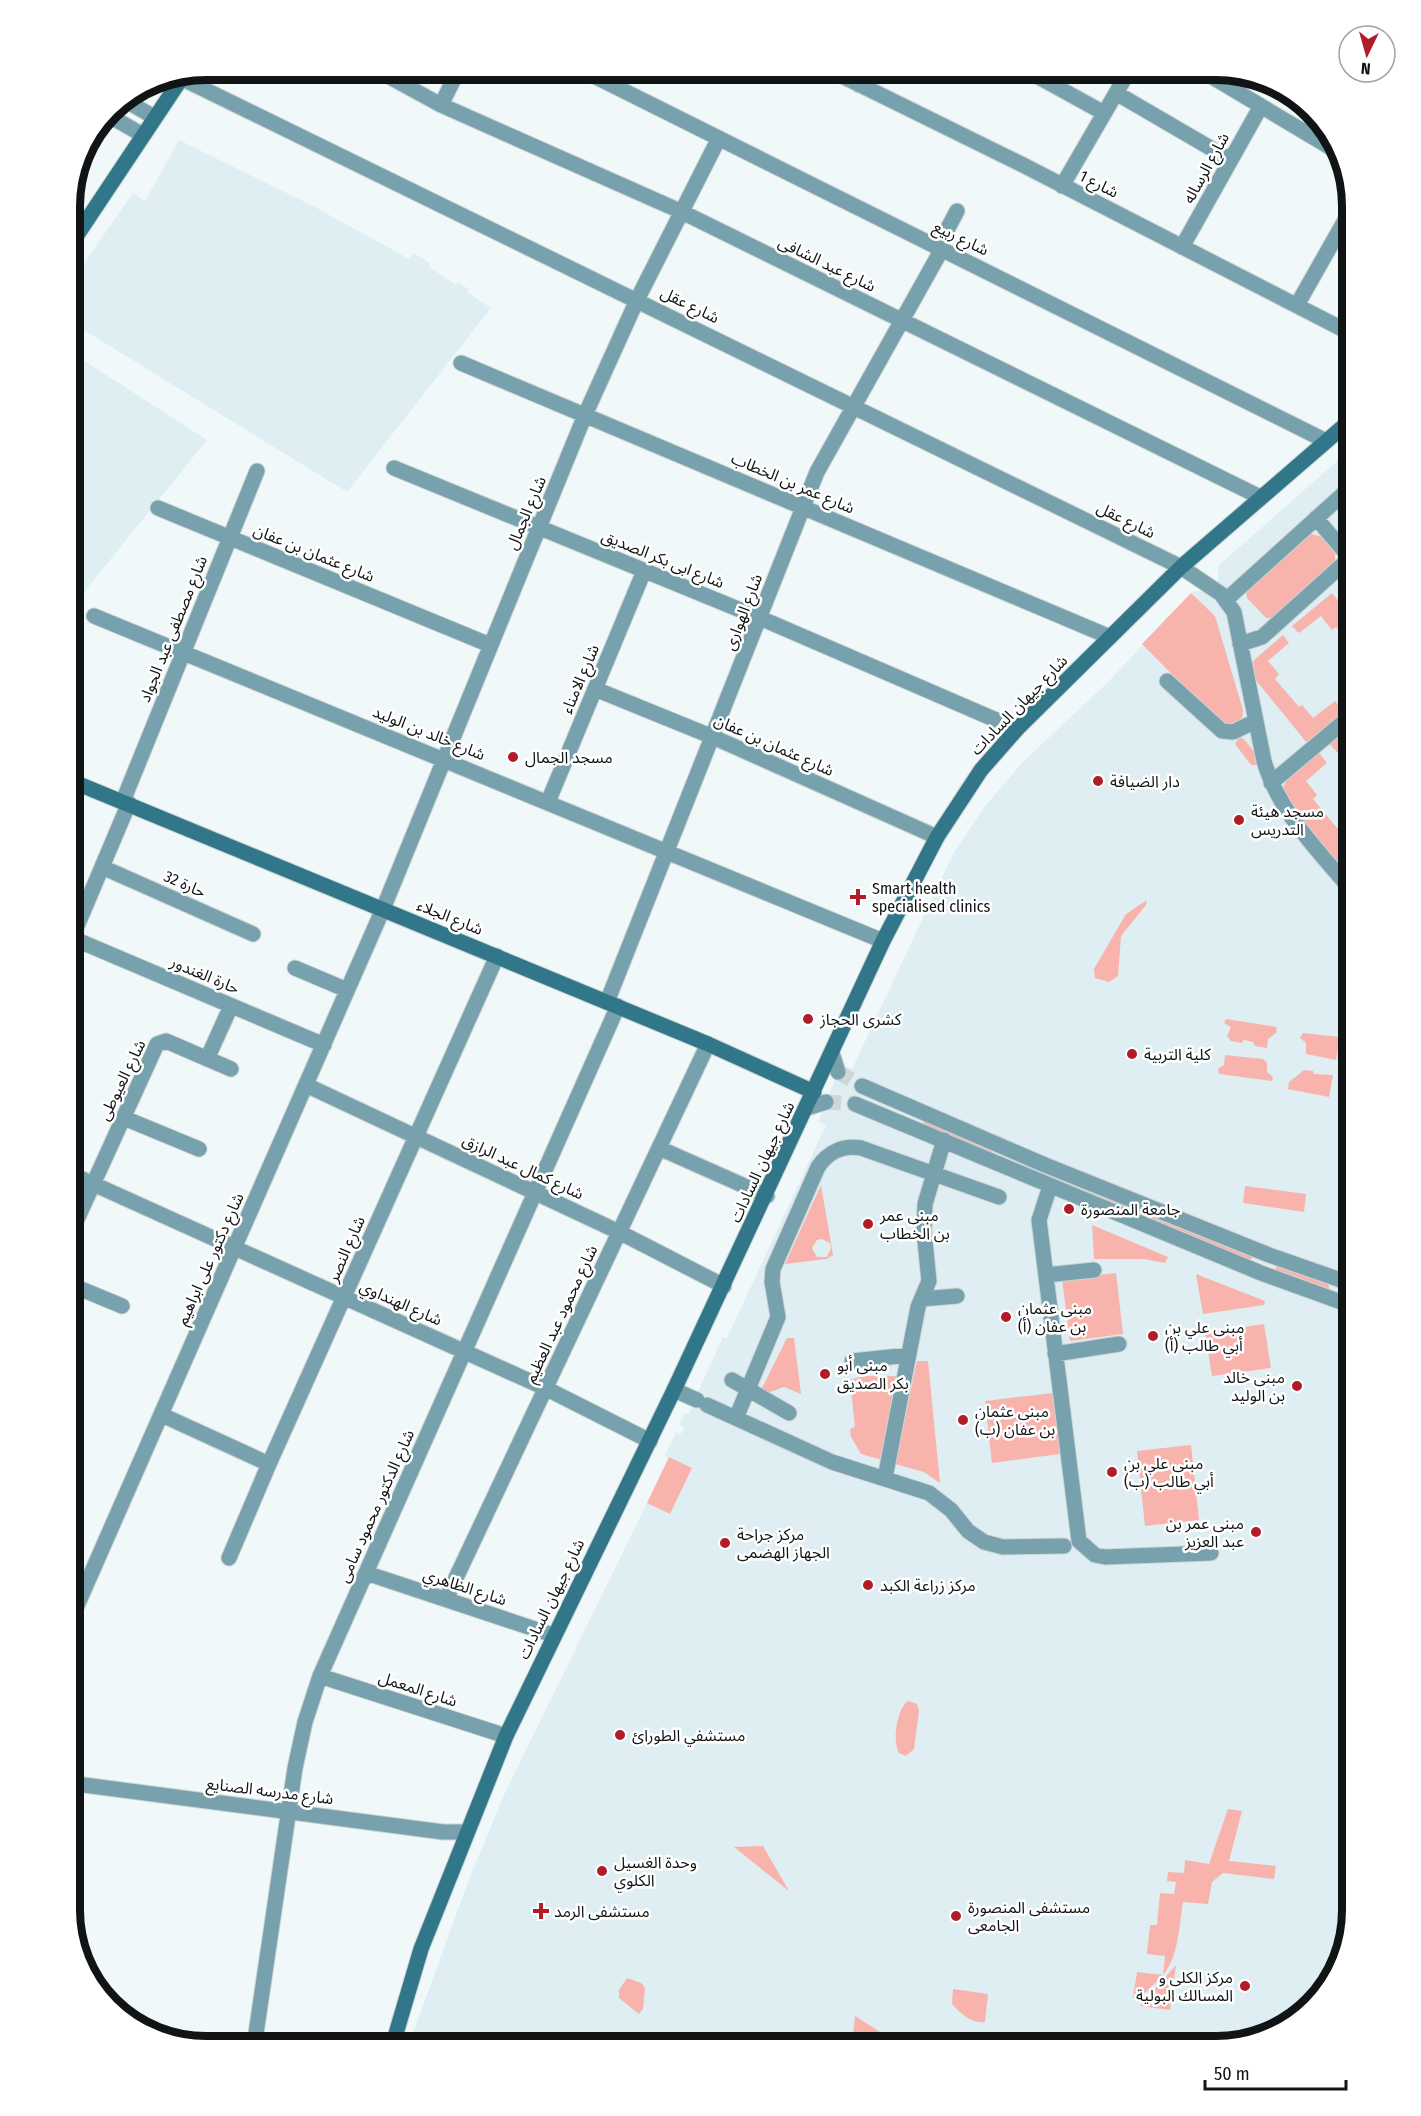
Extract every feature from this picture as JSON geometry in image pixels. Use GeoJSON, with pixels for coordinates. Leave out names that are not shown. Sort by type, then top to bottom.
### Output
{"type":"FeatureCollection","features":[{"type":"Feature","properties":{"kind":"main road"},"geometry":{"type":"LineString","coordinates":[[80,226],[178,83]]}},
{"type":"Feature","properties":{"kind":"main road","name":"شارع جيهان السادات"},"geometry":{"type":"LineString","coordinates":[[395,2036],[421,1949],[506,1736],[553,1635],[650,1441],[807,1108],[820,1097],[832,1053],[883,941],[937,837],[981,770],[1017,729],[1181,567],[1342,427]]}},
{"type":"Feature","properties":{"kind":"main road","name":"شارع الجلاء"},"geometry":{"type":"LineString","coordinates":[[80,784],[708,1044],[820,1097]]}},
{"type":"Feature","properties":{"kind":"street","name":"شارع عبد الشافى"},"geometry":{"type":"LineString","coordinates":[[394,79],[441,105],[680,211],[1260,497]]}},
{"type":"Feature","properties":{"kind":"street"},"geometry":{"type":"LineString","coordinates":[[441,105],[454,79]]}},
{"type":"Feature","properties":{"kind":"street","name":"شارع ربيع"},"geometry":{"type":"LineString","coordinates":[[601,79],[1326,441]]}},
{"type":"Feature","properties":{"kind":"street","name":"شارع 1"},"geometry":{"type":"LineString","coordinates":[[849,80],[1342,329]]}},
{"type":"Feature","properties":{"kind":"street"},"geometry":{"type":"LineString","coordinates":[[860,85],[863,80]]}},
{"type":"Feature","properties":{"kind":"street"},"geometry":{"type":"LineString","coordinates":[[1044,80],[1104,113]]}},
{"type":"Feature","properties":{"kind":"street"},"geometry":{"type":"LineString","coordinates":[[1062,186],[1124,80]]}},
{"type":"Feature","properties":{"kind":"street"},"geometry":{"type":"LineString","coordinates":[[1217,80],[1326,145]]}},
{"type":"Feature","properties":{"kind":"street","name":"شارع عقل"},"geometry":{"type":"LineString","coordinates":[[192,81],[1181,567],[1227,599]]}},
{"type":"Feature","properties":{"kind":"street"},"geometry":{"type":"LineString","coordinates":[[1116,93],[1231,160]]}},
{"type":"Feature","properties":{"kind":"street"},"geometry":{"type":"LineString","coordinates":[[132,104],[154,117]]}},
{"type":"Feature","properties":{"kind":"street","name":"شارع الرساله"},"geometry":{"type":"LineString","coordinates":[[1182,247],[1261,106]]}},
{"type":"Feature","properties":{"kind":"street"},"geometry":{"type":"LineString","coordinates":[[114,118],[143,135]]}},
{"type":"Feature","properties":{"kind":"street","name":"شارع الجمال"},"geometry":{"type":"LineString","coordinates":[[383,909],[585,415],[680,211],[719,138]]}},
{"type":"Feature","properties":{"kind":"street","name":"شارع الهوارى"},"geometry":{"type":"LineString","coordinates":[[613,1004],[668,850],[817,472],[902,320],[957,211]]}},
{"type":"Feature","properties":{"kind":"street"},"geometry":{"type":"LineString","coordinates":[[1297,305],[1342,226]]}},
{"type":"Feature","properties":{"kind":"street","name":"شارع عمر بن الخطاب"},"geometry":{"type":"LineString","coordinates":[[461,363],[1110,637]]}},
{"type":"Feature","properties":{"kind":"street","name":"شارع ابى بكر الصديق"},"geometry":{"type":"LineString","coordinates":[[394,468],[760,618],[1017,729]]}},
{"type":"Feature","properties":{"kind":"street","name":"شارع مصطفى عبد الجواد"},"geometry":{"type":"LineString","coordinates":[[80,919],[102,867],[183,651],[257,471]]}},
{"type":"Feature","properties":{"kind":"street"},"geometry":{"type":"LineString","coordinates":[[1342,495],[1227,599],[1234,612],[1271,783],[1290,817],[1342,878]]}},
{"type":"Feature","properties":{"kind":"street","name":"شارع عثمان بن عفان"},"geometry":{"type":"LineString","coordinates":[[158,508],[490,645]]}},
{"type":"Feature","properties":{"kind":"street"},"geometry":{"type":"LineString","coordinates":[[1316,518],[1342,547]]}},
{"type":"Feature","properties":{"kind":"street"},"geometry":{"type":"LineString","coordinates":[[1240,644],[1262,637],[1342,565]]}},
{"type":"Feature","properties":{"kind":"street","name":"شارع الامناء"},"geometry":{"type":"LineString","coordinates":[[548,802],[644,571]]}},
{"type":"Feature","properties":{"kind":"street","name":"شارع خالد بن الوليد"},"geometry":{"type":"LineString","coordinates":[[94,616],[668,850],[883,941]]}},
{"type":"Feature","properties":{"kind":"street"},"geometry":{"type":"LineString","coordinates":[[1167,681],[1221,731],[1233,732],[1256,722]]}},
{"type":"Feature","properties":{"kind":"street","name":"شارع عثمان بن عفان"},"geometry":{"type":"LineString","coordinates":[[595,689],[713,737],[937,837]]}},
{"type":"Feature","properties":{"kind":"street"},"geometry":{"type":"LineString","coordinates":[[1271,783],[1342,723]]}},
{"type":"Feature","properties":{"kind":"street","name":"حارة 32"},"geometry":{"type":"LineString","coordinates":[[102,867],[253,934]]}},
{"type":"Feature","properties":{"kind":"street","name":"شارع دكتور على ابراهيم"},"geometry":{"type":"LineString","coordinates":[[79,1584],[162,1415],[383,909]]}},
{"type":"Feature","properties":{"kind":"street","name":"حارة الغندور"},"geometry":{"type":"LineString","coordinates":[[80,945],[324,1045]]}},
{"type":"Feature","properties":{"kind":"street","name":"شارع النصر"},"geometry":{"type":"LineString","coordinates":[[229,1558],[497,956]]}},
{"type":"Feature","properties":{"kind":"street"},"geometry":{"type":"LineString","coordinates":[[295,968],[347,990]]}},
{"type":"Feature","properties":{"kind":"street","name":"شارع الدكتور محمود سامى"},"geometry":{"type":"LineString","coordinates":[[256,2036],[287,1811],[305,1722],[320,1676],[535,1193],[613,1004]]}},
{"type":"Feature","properties":{"kind":"street"},"geometry":{"type":"LineString","coordinates":[[207,1059],[231,1006]]}},
{"type":"Feature","properties":{"kind":"street","name":"شارع العيوطى"},"geometry":{"type":"LineString","coordinates":[[79,1214],[161,1041],[231,1069]]}},
{"type":"Feature","properties":{"kind":"street","name":"شارع محمود عبد العظيم"},"geometry":{"type":"LineString","coordinates":[[446,1599],[708,1044]]}},
{"type":"Feature","properties":{"kind":"street"},"geometry":{"type":"LineString","coordinates":[[832,1053],[838,1072]]}},
{"type":"Feature","properties":{"kind":"street","name":"شارع كمال عبد الرازق"},"geometry":{"type":"LineString","coordinates":[[306,1085],[619,1232],[724,1286]]}},
{"type":"Feature","properties":{"kind":"street"},"geometry":{"type":"LineString","coordinates":[[862,1086],[1013,1152],[1269,1255],[1342,1281]]}},
{"type":"Feature","properties":{"kind":"street"},"geometry":{"type":"LineString","coordinates":[[855,1104],[1261,1273],[1342,1302]]}},
{"type":"Feature","properties":{"kind":"street"},"geometry":{"type":"LineString","coordinates":[[904,1123],[910,1107]]}},
{"type":"Feature","properties":{"kind":"street"},"geometry":{"type":"LineString","coordinates":[[124,1118],[199,1149]]}},
{"type":"Feature","properties":{"kind":"street"},"geometry":{"type":"LineString","coordinates":[[885,1478],[909,1355],[928,1281],[924,1217],[933,1173],[944,1140]]}},
{"type":"Feature","properties":{"kind":"street"},"geometry":{"type":"LineString","coordinates":[[736,1418],[778,1317],[772,1269],[822,1161],[834,1152],[854,1147],[999,1197]]}},
{"type":"Feature","properties":{"kind":"street"},"geometry":{"type":"LineString","coordinates":[[659,1148],[767,1196]]}},
{"type":"Feature","properties":{"kind":"street"},"geometry":{"type":"LineString","coordinates":[[1006,1168],[1013,1152]]}},
{"type":"Feature","properties":{"kind":"street","name":"شارع الهنداوي"},"geometry":{"type":"LineString","coordinates":[[79,1178],[545,1388],[650,1441]]}},
{"type":"Feature","properties":{"kind":"street"},"geometry":{"type":"LineString","coordinates":[[1050,1186],[1039,1220],[1079,1541],[1095,1555],[1105,1557],[1211,1553]]}},
{"type":"Feature","properties":{"kind":"street"},"geometry":{"type":"LineString","coordinates":[[1261,1273],[1269,1255]]}},
{"type":"Feature","properties":{"kind":"street"},"geometry":{"type":"LineString","coordinates":[[1046,1275],[1094,1270]]}},
{"type":"Feature","properties":{"kind":"street"},"geometry":{"type":"LineString","coordinates":[[79,1288],[122,1306]]}},
{"type":"Feature","properties":{"kind":"street"},"geometry":{"type":"LineString","coordinates":[[922,1299],[957,1296]]}},
{"type":"Feature","properties":{"kind":"street"},"geometry":{"type":"LineString","coordinates":[[1055,1354],[1119,1344]]}},
{"type":"Feature","properties":{"kind":"street"},"geometry":{"type":"LineString","coordinates":[[852,1361],[909,1355]]}},
{"type":"Feature","properties":{"kind":"street"},"geometry":{"type":"LineString","coordinates":[[732,1380],[789,1413]]}},
{"type":"Feature","properties":{"kind":"street"},"geometry":{"type":"LineString","coordinates":[[674,1390],[816,1455],[921,1489],[937,1498],[951,1510],[968,1531],[984,1542],[1003,1547],[1064,1546]]}},
{"type":"Feature","properties":{"kind":"street"},"geometry":{"type":"LineString","coordinates":[[162,1415],[269,1464]]}},
{"type":"Feature","properties":{"kind":"street","name":"شارع الظاهري"},"geometry":{"type":"LineString","coordinates":[[366,1573],[553,1635]]}},
{"type":"Feature","properties":{"kind":"street","name":"شارع المعمل"},"geometry":{"type":"LineString","coordinates":[[320,1676],[506,1736]]}},
{"type":"Feature","properties":{"kind":"street","name":"شارع مدرسه الصنايع"},"geometry":{"type":"LineString","coordinates":[[79,1784],[443,1832],[466,1832]]}},
{"type":"Feature","properties":{"kind":"shaded area"},"geometry":{"type":"Polygon","coordinates":[[[179,140],[315,207],[409,259],[414,253],[431,264],[429,267],[456,285],[458,283],[469,289],[467,292],[491,308],[347,492],[80,328],[80,269],[133,193],[145,201],[179,140]]]}},
{"type":"Feature","properties":{"kind":"shaded area"},"geometry":{"type":"Polygon","coordinates":[[[80,358],[207,440],[88,587],[80,603],[80,358]]]}},
{"type":"Feature","properties":{"kind":"shaded area","name":"جامعة المنصورة"},"geometry":{"type":"Polygon","coordinates":[[[1342,457],[1342,1910],[1337,1943],[1325,1973],[1305,2000],[1278,2020],[1264,2027],[1232,2035],[412,2036],[471,1874],[505,1793],[669,1458],[665,1455],[676,1432],[681,1434],[684,1428],[679,1425],[685,1413],[689,1414],[699,1396],[698,1392],[723,1337],[727,1338],[826,1125],[818,1122],[841,1065],[852,1069],[953,854],[985,806],[1023,762],[1108,682],[1194,591],[1208,592],[1218,586],[1218,566],[1342,457]]]}},
{"type":"Feature","properties":{"kind":"shaded area"},"geometry":{"type":"Polygon","coordinates":[[[1311,534],[1323,537],[1335,554],[1335,562],[1272,618],[1266,618],[1247,598],[1246,591],[1311,534]]]}},
{"type":"Feature","properties":{"kind":"shaded area"},"geometry":{"type":"Polygon","coordinates":[[[1342,583],[1342,593],[1337,587],[1342,583]]]}},
{"type":"Feature","properties":{"kind":"shaded area"},"geometry":{"type":"Polygon","coordinates":[[[1191,593],[1215,616],[1243,710],[1242,721],[1234,727],[1220,723],[1142,644],[1191,593]]]}},
{"type":"Feature","properties":{"kind":"shaded area"},"geometry":{"type":"Polygon","coordinates":[[[1332,593],[1342,606],[1342,634],[1336,627],[1332,630],[1321,616],[1299,633],[1292,626],[1332,593]]]}},
{"type":"Feature","properties":{"kind":"shaded area"},"geometry":{"type":"Polygon","coordinates":[[[1283,635],[1289,643],[1268,661],[1279,674],[1275,679],[1299,707],[1302,705],[1313,718],[1335,701],[1342,710],[1342,715],[1307,743],[1255,679],[1253,661],[1283,635]]]}},
{"type":"Feature","properties":{"kind":"shaded area"},"geometry":{"type":"Polygon","coordinates":[[[1342,730],[1342,750],[1338,753],[1328,742],[1342,730]]]}},
{"type":"Feature","properties":{"kind":"shaded area"},"geometry":{"type":"Polygon","coordinates":[[[1239,737],[1244,739],[1259,758],[1256,765],[1251,765],[1235,744],[1239,737]]]}},
{"type":"Feature","properties":{"kind":"shaded area"},"geometry":{"type":"Polygon","coordinates":[[[1318,751],[1327,763],[1306,781],[1317,795],[1313,799],[1337,828],[1342,826],[1342,868],[1284,800],[1283,792],[1288,778],[1318,751]]]}},
{"type":"Feature","properties":{"kind":"shaded area"},"geometry":{"type":"Polygon","coordinates":[[[1147,900],[1146,905],[1121,936],[1118,976],[1109,982],[1095,978],[1094,969],[1126,914],[1147,900]]]}},
{"type":"Feature","properties":{"kind":"shaded area"},"geometry":{"type":"Polygon","coordinates":[[[1226,1019],[1276,1027],[1277,1032],[1268,1039],[1267,1048],[1255,1046],[1253,1042],[1244,1040],[1241,1043],[1231,1041],[1227,1036],[1231,1027],[1224,1023],[1226,1019]]]}},
{"type":"Feature","properties":{"kind":"shaded area"},"geometry":{"type":"Polygon","coordinates":[[[1303,1033],[1340,1037],[1336,1060],[1306,1054],[1306,1043],[1300,1038],[1303,1033]]]}},
{"type":"Feature","properties":{"kind":"shaded area"},"geometry":{"type":"Polygon","coordinates":[[[1225,1055],[1263,1059],[1267,1063],[1267,1072],[1273,1077],[1272,1081],[1219,1074],[1218,1069],[1224,1065],[1225,1055]]]}},
{"type":"Feature","properties":{"kind":"shaded area"},"geometry":{"type":"Polygon","coordinates":[[[1304,1070],[1313,1071],[1314,1074],[1333,1075],[1329,1097],[1288,1089],[1289,1082],[1304,1070]]]}},
{"type":"Feature","properties":{"kind":"shaded area"},"geometry":{"type":"Polygon","coordinates":[[[925,1121],[992,1150],[992,1153],[922,1124],[925,1121]]]}},
{"type":"Feature","properties":{"kind":"shaded area"},"geometry":{"type":"Polygon","coordinates":[[[1033,1167],[1252,1256],[1252,1258],[1250,1260],[1031,1170],[1033,1167]]]}},
{"type":"Feature","properties":{"kind":"shaded area"},"geometry":{"type":"Polygon","coordinates":[[[821,1185],[833,1255],[827,1259],[785,1264],[821,1185]],[[822,1239],[817,1240],[812,1248],[817,1257],[827,1257],[831,1248],[830,1243],[822,1239]]]}},
{"type":"Feature","properties":{"kind":"shaded area"},"geometry":{"type":"Polygon","coordinates":[[[1245,1186],[1306,1194],[1304,1212],[1243,1203],[1245,1186]]]}},
{"type":"Feature","properties":{"kind":"shaded area"},"geometry":{"type":"Polygon","coordinates":[[[1092,1225],[1168,1257],[1165,1263],[1144,1259],[1094,1259],[1092,1225]]]}},
{"type":"Feature","properties":{"kind":"shaded area"},"geometry":{"type":"Polygon","coordinates":[[[1277,1265],[1328,1284],[1330,1290],[1275,1270],[1277,1265]]]}},
{"type":"Feature","properties":{"kind":"shaded area"},"geometry":{"type":"Polygon","coordinates":[[[1116,1273],[1123,1334],[1070,1341],[1062,1279],[1116,1273]]]}},
{"type":"Feature","properties":{"kind":"shaded area"},"geometry":{"type":"Polygon","coordinates":[[[1196,1274],[1265,1301],[1264,1305],[1203,1314],[1196,1274]]]}},
{"type":"Feature","properties":{"kind":"shaded area"},"geometry":{"type":"Polygon","coordinates":[[[1264,1324],[1271,1368],[1212,1376],[1205,1333],[1264,1324]]]}},
{"type":"Feature","properties":{"kind":"shaded area"},"geometry":{"type":"Polygon","coordinates":[[[787,1338],[794,1338],[801,1394],[784,1387],[767,1393],[761,1390],[787,1338]]]}},
{"type":"Feature","properties":{"kind":"shaded area"},"geometry":{"type":"Polygon","coordinates":[[[917,1361],[928,1361],[940,1483],[924,1472],[895,1464],[917,1361]]]}},
{"type":"Feature","properties":{"kind":"shaded area"},"geometry":{"type":"Polygon","coordinates":[[[863,1376],[896,1376],[882,1460],[861,1454],[851,1437],[850,1429],[855,1427],[850,1380],[863,1376]]]}},
{"type":"Feature","properties":{"kind":"shaded area"},"geometry":{"type":"Polygon","coordinates":[[[1053,1393],[1060,1454],[992,1463],[985,1401],[1053,1393]]]}},
{"type":"Feature","properties":{"kind":"shaded area"},"geometry":{"type":"Polygon","coordinates":[[[1191,1445],[1199,1520],[1145,1526],[1137,1451],[1191,1445]]]}},
{"type":"Feature","properties":{"kind":"shaded area"},"geometry":{"type":"Polygon","coordinates":[[[669,1457],[692,1468],[670,1514],[647,1503],[669,1457]]]}},
{"type":"Feature","properties":{"kind":"shaded area"},"geometry":{"type":"Polygon","coordinates":[[[908,1701],[917,1704],[919,1711],[914,1749],[906,1756],[899,1753],[896,1734],[898,1718],[908,1701]]]}},
{"type":"Feature","properties":{"kind":"shaded area"},"geometry":{"type":"Polygon","coordinates":[[[1228,1809],[1242,1811],[1229,1861],[1276,1866],[1274,1879],[1223,1873],[1212,1882],[1208,1904],[1183,1902],[1175,1950],[1163,1975],[1165,1956],[1147,1954],[1150,1925],[1157,1925],[1160,1893],[1174,1894],[1176,1882],[1167,1881],[1168,1872],[1184,1873],[1185,1860],[1209,1864],[1228,1809]]]}},
{"type":"Feature","properties":{"kind":"shaded area"},"geometry":{"type":"Polygon","coordinates":[[[763,1846],[789,1891],[734,1847],[763,1846]]]}},
{"type":"Feature","properties":{"kind":"shaded area"},"geometry":{"type":"Polygon","coordinates":[[[1176,1965],[1170,2010],[1140,2006],[1176,1965]]]}},
{"type":"Feature","properties":{"kind":"shaded area"},"geometry":{"type":"Polygon","coordinates":[[[1137,1972],[1163,1975],[1140,1999],[1133,1998],[1137,1972]]]}},
{"type":"Feature","properties":{"kind":"shaded area"},"geometry":{"type":"Polygon","coordinates":[[[627,1978],[641,1983],[645,1988],[643,2009],[639,2014],[619,1998],[619,1990],[627,1978]]]}},
{"type":"Feature","properties":{"kind":"shaded area"},"geometry":{"type":"Polygon","coordinates":[[[953,1989],[988,1994],[985,2022],[971,2020],[952,2004],[953,1989]]]}},
{"type":"Feature","properties":{"kind":"shaded area"},"geometry":{"type":"Polygon","coordinates":[[[855,2016],[886,2036],[853,2036],[855,2016]]]}},
{"type":"Feature","properties":{"kind":"tunnel"},"geometry":{"type":"LineString","coordinates":[[838,1072],[862,1086]]}},
{"type":"Feature","properties":{"kind":"tunnel"},"geometry":{"type":"LineString","coordinates":[[826,1102],[855,1104]]}},
{"type":"Feature","properties":{"kind":"place","name":"مسجد الجمال"},"geometry":{"type":"Point","coordinates":[513,757]}},
{"type":"Feature","properties":{"kind":"place","name":"دار الضيافة"},"geometry":{"type":"Point","coordinates":[1098,781]}},
{"type":"Feature","properties":{"kind":"place","name":"مسجد هيئة التدريس"},"geometry":{"type":"Point","coordinates":[1239,820]}},
{"type":"Feature","properties":{"kind":"place","name":"Smart health specialised clinics"},"geometry":{"type":"Point","coordinates":[858,897]}},
{"type":"Feature","properties":{"kind":"place","name":"كشرى الحجاز"},"geometry":{"type":"Point","coordinates":[808,1019]}},
{"type":"Feature","properties":{"kind":"place","name":"كلية التربية"},"geometry":{"type":"Point","coordinates":[1132,1054]}},
{"type":"Feature","properties":{"kind":"place","name":"جامعة المنصورة"},"geometry":{"type":"Point","coordinates":[1069,1209]}},
{"type":"Feature","properties":{"kind":"place","name":"مبنى عمر بن الخطاب"},"geometry":{"type":"Point","coordinates":[868,1224]}},
{"type":"Feature","properties":{"kind":"place","name":"مبنى عثمان بن عفان (أ)"},"geometry":{"type":"Point","coordinates":[1006,1317]}},
{"type":"Feature","properties":{"kind":"place","name":"مبنى علي بن أبي طالب (أ)"},"geometry":{"type":"Point","coordinates":[1153,1336]}},
{"type":"Feature","properties":{"kind":"place","name":"مبنى أبو بكر الصديق"},"geometry":{"type":"Point","coordinates":[825,1374]}},
{"type":"Feature","properties":{"kind":"place","name":"مبنى خالد بن الوليد"},"geometry":{"type":"Point","coordinates":[1297,1386]}},
{"type":"Feature","properties":{"kind":"place","name":"مبنى عثمان بن عفان (ب)"},"geometry":{"type":"Point","coordinates":[963,1420]}},
{"type":"Feature","properties":{"kind":"place","name":"مبنى علي بن أبي طالب (ب)"},"geometry":{"type":"Point","coordinates":[1112,1472]}},
{"type":"Feature","properties":{"kind":"place","name":"مبنى عمر بن عبد العزيز"},"geometry":{"type":"Point","coordinates":[1256,1532]}},
{"type":"Feature","properties":{"kind":"place","name":"مركز جراحة الجهاز الهضمى"},"geometry":{"type":"Point","coordinates":[725,1543]}},
{"type":"Feature","properties":{"kind":"place","name":"مركز زراعة الكبد"},"geometry":{"type":"Point","coordinates":[868,1585]}},
{"type":"Feature","properties":{"kind":"place","name":"مستشفي الطورائ"},"geometry":{"type":"Point","coordinates":[620,1735]}},
{"type":"Feature","properties":{"kind":"place","name":"وحدة الغسيل الكلوي"},"geometry":{"type":"Point","coordinates":[602,1871]}},
{"type":"Feature","properties":{"kind":"place","name":"مستشفى الرمد"},"geometry":{"type":"Point","coordinates":[541,1911]}},
{"type":"Feature","properties":{"kind":"place","name":"مستشفى المنصورة الجامعى"},"geometry":{"type":"Point","coordinates":[956,1916]}},
{"type":"Feature","properties":{"kind":"place","name":"مركز الكلى و المسالك البولية"},"geometry":{"type":"Point","coordinates":[1245,1986]}}]}
